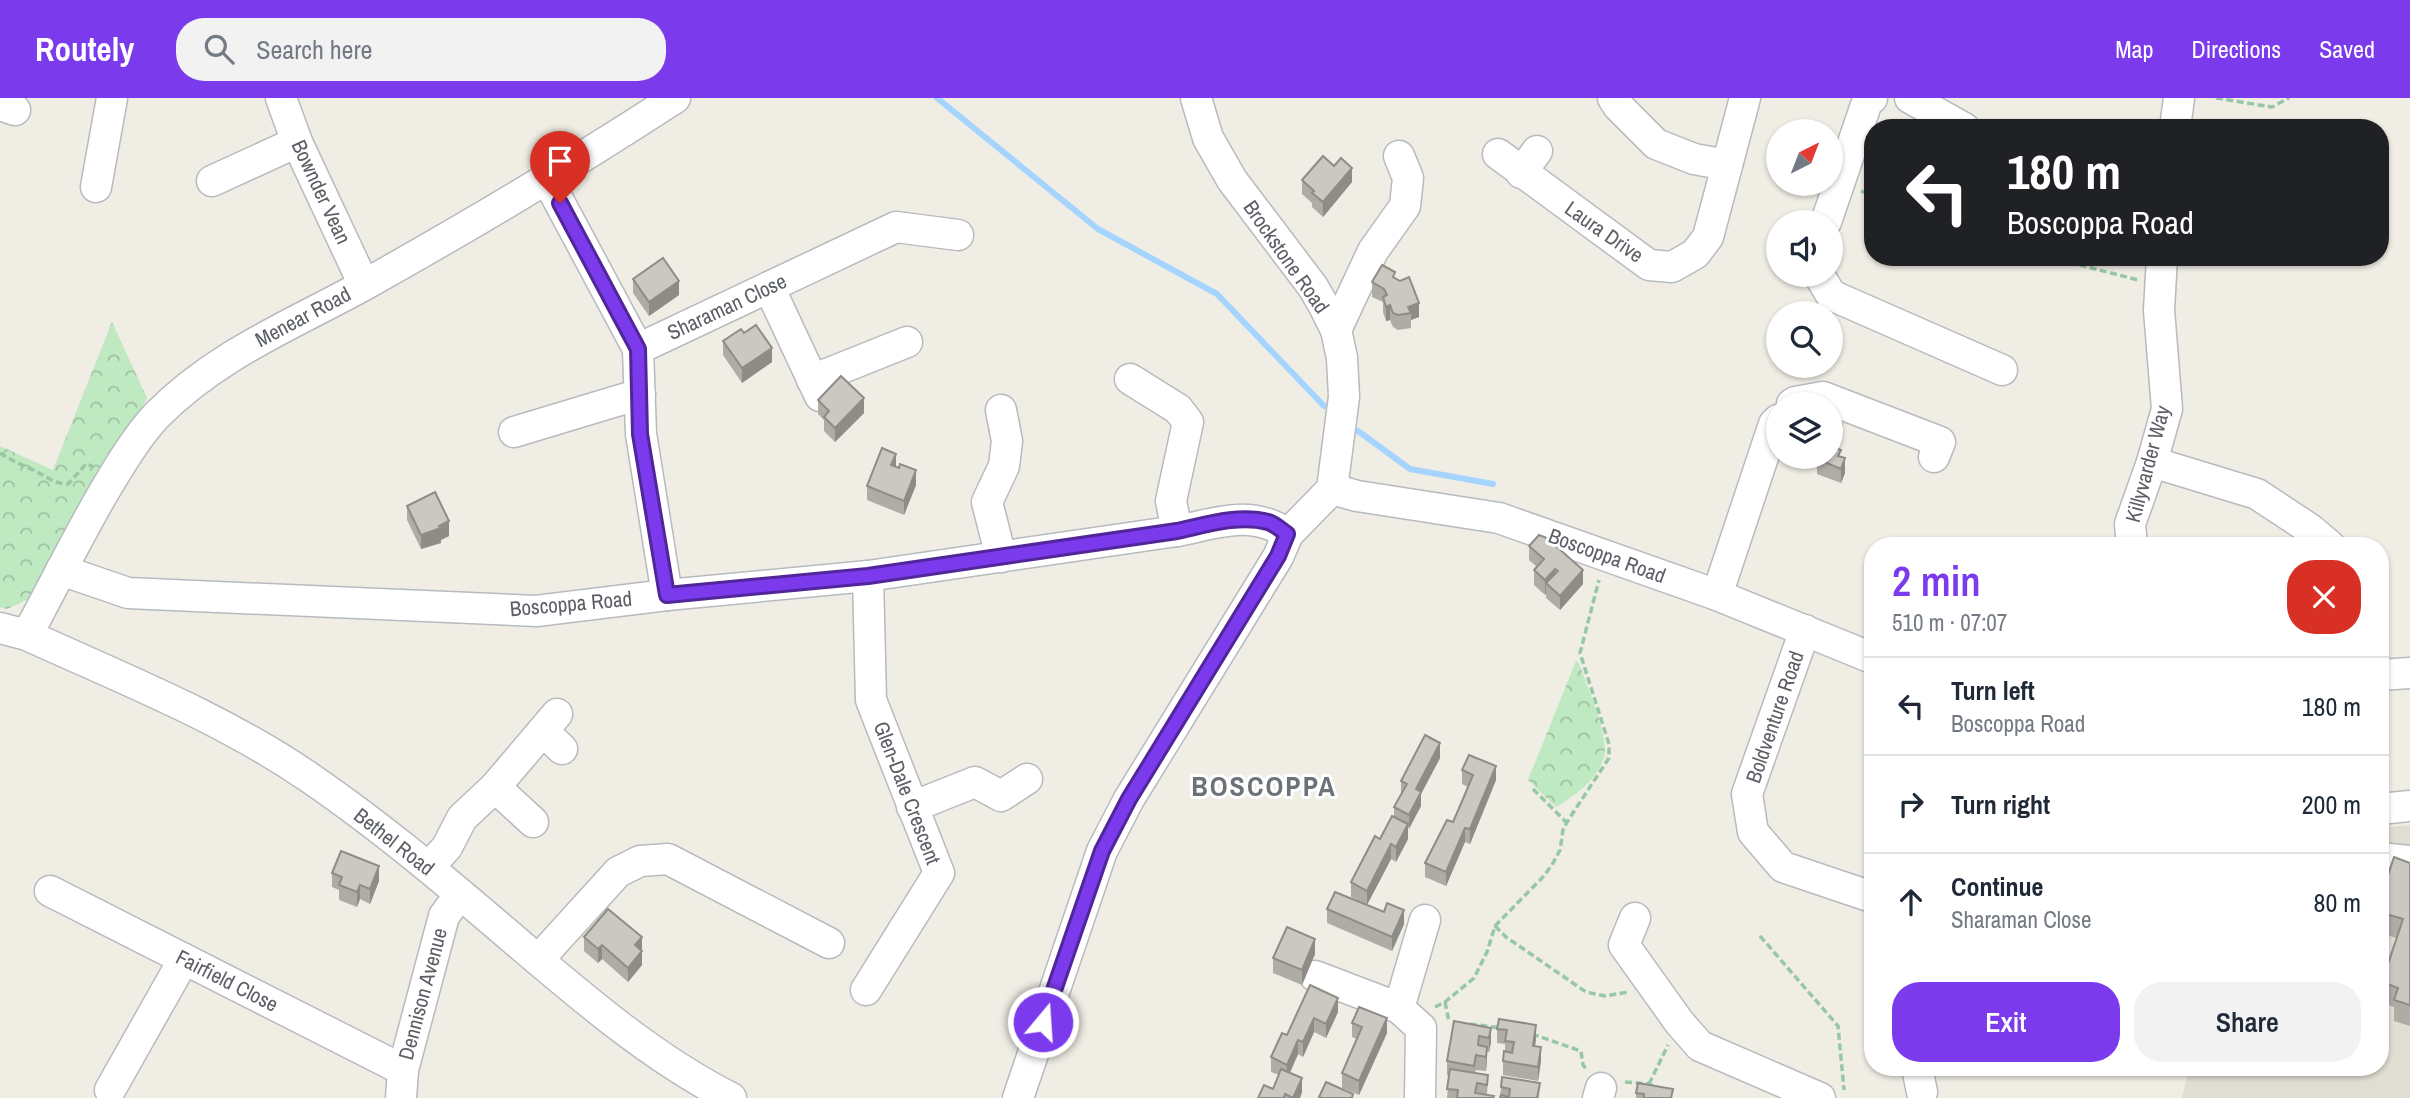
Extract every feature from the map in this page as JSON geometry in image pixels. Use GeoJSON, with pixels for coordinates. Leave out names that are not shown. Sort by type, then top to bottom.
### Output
{"type":"FeatureCollection","features":[{"type":"Feature","properties":{"kind":"street"},"geometry":{"type":"LineString","coordinates":[[96,187],[112,98]]}},
{"type":"Feature","properties":{"kind":"street","name":"Bownder Vean"},"geometry":{"type":"LineString","coordinates":[[281,98],[297,142],[364,285]]}},
{"type":"Feature","properties":{"kind":"street","name":"Menear Road"},"geometry":{"type":"LineString","coordinates":[[14,632],[61,570],[123,460],[155,417],[198,379],[258,339],[364,285],[547,179],[675,98]]}},
{"type":"Feature","properties":{"kind":"street","name":"Brockstone Road"},"geometry":{"type":"LineString","coordinates":[[1196,98],[1208,138],[1232,180],[1313,287],[1336,330],[1342,358],[1344,397],[1332,489]]}},
{"type":"Feature","properties":{"kind":"street"},"geometry":{"type":"LineString","coordinates":[[1613,98],[1656,144],[1694,159],[1727,165]]}},
{"type":"Feature","properties":{"kind":"street","name":"Laura Drive"},"geometry":{"type":"LineString","coordinates":[[1498,154],[1529,162],[1649,265],[1672,267],[1695,254],[1708,237],[1745,98]]}},
{"type":"Feature","properties":{"kind":"street"},"geometry":{"type":"LineString","coordinates":[[1830,210],[1867,102],[1872,98]]}},
{"type":"Feature","properties":{"kind":"street"},"geometry":{"type":"LineString","coordinates":[[1910,98],[1948,119]]}},
{"type":"Feature","properties":{"kind":"street"},"geometry":{"type":"LineString","coordinates":[[2176,119],[2179,98]]}},
{"type":"Feature","properties":{"kind":"street"},"geometry":{"type":"LineString","coordinates":[[212,181],[297,142]]}},
{"type":"Feature","properties":{"kind":"street"},"geometry":{"type":"LineString","coordinates":[[1336,330],[1373,251],[1405,205],[1408,178],[1399,156]]}},
{"type":"Feature","properties":{"kind":"street"},"geometry":{"type":"LineString","coordinates":[[547,179],[638,349],[640,434],[667,595]]}},
{"type":"Feature","properties":{"kind":"street","name":"Sharaman Close"},"geometry":{"type":"LineString","coordinates":[[638,349],[896,227],[958,235]]}},
{"type":"Feature","properties":{"kind":"street","name":"Killyvarder Way"},"geometry":{"type":"LineString","coordinates":[[2131,537],[2130,524],[2167,409],[2159,310],[2162,266]]}},
{"type":"Feature","properties":{"kind":"street"},"geometry":{"type":"LineString","coordinates":[[769,287],[816,388],[907,342]]}},
{"type":"Feature","properties":{"kind":"street"},"geometry":{"type":"LineString","coordinates":[[1826,287],[1831,295],[1991,356]]}},
{"type":"Feature","properties":{"kind":"street"},"geometry":{"type":"LineString","coordinates":[[1130,379],[1178,409],[1188,422],[1171,501],[1177,531]]}},
{"type":"Feature","properties":{"kind":"street"},"geometry":{"type":"LineString","coordinates":[[514,432],[639,394]]}},
{"type":"Feature","properties":{"kind":"street"},"geometry":{"type":"LineString","coordinates":[[1843,404],[1940,442],[1934,457]]}},
{"type":"Feature","properties":{"kind":"street"},"geometry":{"type":"LineString","coordinates":[[1000,557],[987,502],[1004,466],[1007,441],[1001,410]]}},
{"type":"Feature","properties":{"kind":"street"},"geometry":{"type":"LineString","coordinates":[[1717,595],[1766,448]]}},
{"type":"Feature","properties":{"kind":"street"},"geometry":{"type":"LineString","coordinates":[[2152,462],[2257,494],[2319,537]]}},
{"type":"Feature","properties":{"kind":"street"},"geometry":{"type":"LineString","coordinates":[[1018,1098],[1102,851],[1129,799],[1278,556],[1287,534],[1332,489]]}},
{"type":"Feature","properties":{"kind":"street","name":"Boscoppa Road"},"geometry":{"type":"LineString","coordinates":[[1332,489],[1357,496],[1499,518],[1717,595],[1864,655]]}},
{"type":"Feature","properties":{"kind":"street","name":"Boscoppa Road"},"geometry":{"type":"LineString","coordinates":[[61,570],[128,593],[536,611],[667,595],[868,576],[1177,531],[1227,521],[1254,519],[1271,523],[1287,534]]}},
{"type":"Feature","properties":{"kind":"street","name":"Glen-Dale Crescent"},"geometry":{"type":"LineString","coordinates":[[866,990],[939,873],[871,700],[868,576]]}},
{"type":"Feature","properties":{"kind":"street","name":"Boldventure Road"},"geometry":{"type":"LineString","coordinates":[[1805,630],[1747,794],[1753,832],[1783,867],[1864,894]]}},
{"type":"Feature","properties":{"kind":"street","name":"Bethel Road"},"geometry":{"type":"LineString","coordinates":[[14,632],[224,724],[310,778],[429,867],[613,1022],[703,1084],[731,1098]]}},
{"type":"Feature","properties":{"kind":"street"},"geometry":{"type":"LineString","coordinates":[[2389,674],[2410,673]]}},
{"type":"Feature","properties":{"kind":"street"},"geometry":{"type":"LineString","coordinates":[[429,867],[447,846],[462,818],[554,731]]}},
{"type":"Feature","properties":{"kind":"street"},"geometry":{"type":"LineString","coordinates":[[912,807],[975,782],[1001,796],[1027,779]]}},
{"type":"Feature","properties":{"kind":"street"},"geometry":{"type":"LineString","coordinates":[[495,787],[533,822]]}},
{"type":"Feature","properties":{"kind":"street"},"geometry":{"type":"LineString","coordinates":[[2389,808],[2410,806]]}},
{"type":"Feature","properties":{"kind":"street"},"geometry":{"type":"LineString","coordinates":[[538,960],[618,872],[640,861],[668,859],[816,946]]}},
{"type":"Feature","properties":{"kind":"street"},"geometry":{"type":"LineString","coordinates":[[2389,859],[2410,861]]}},
{"type":"Feature","properties":{"kind":"street","name":"Fairfield Close"},"geometry":{"type":"LineString","coordinates":[[50,891],[184,959],[402,1084]]}},
{"type":"Feature","properties":{"kind":"street","name":"Dennison Avenue"},"geometry":{"type":"LineString","coordinates":[[402,1084],[444,916],[460,894]]}},
{"type":"Feature","properties":{"kind":"street"},"geometry":{"type":"LineString","coordinates":[[1635,918],[1624,945],[1679,1022],[1700,1046],[1820,1098]]}},
{"type":"Feature","properties":{"kind":"street"},"geometry":{"type":"LineString","coordinates":[[1420,1098],[1425,920]]}},
{"type":"Feature","properties":{"kind":"street"},"geometry":{"type":"LineString","coordinates":[[110,1090],[184,959]]}},
{"type":"Feature","properties":{"kind":"street"},"geometry":{"type":"LineString","coordinates":[[1315,976],[1423,1019]]}},
{"type":"Feature","properties":{"kind":"path"},"geometry":{"type":"LineString","coordinates":[[2216,98],[2272,107],[2289,98]]}},
{"type":"Feature","properties":{"kind":"path"},"geometry":{"type":"LineString","coordinates":[[2086,266],[2161,288]]}},
{"type":"Feature","properties":{"kind":"path"},"geometry":{"type":"LineString","coordinates":[[0,453],[60,484],[68,484],[82,467],[89,464],[94,467],[86,479],[105,491]]}},
{"type":"Feature","properties":{"kind":"path"},"geometry":{"type":"LineString","coordinates":[[1423,1019],[1474,978],[1487,952],[1495,926],[1552,865],[1560,850],[1567,822],[1609,758],[1609,744],[1580,653],[1605,554]]}},
{"type":"Feature","properties":{"kind":"path"},"geometry":{"type":"LineString","coordinates":[[1533,789],[1567,822]]}},
{"type":"Feature","properties":{"kind":"path"},"geometry":{"type":"LineString","coordinates":[[1495,926],[1506,937],[1586,992],[1605,996],[1634,992]]}},
{"type":"Feature","properties":{"kind":"path"},"geometry":{"type":"LineString","coordinates":[[1760,936],[1838,1026],[1845,1098]]}},
{"type":"Feature","properties":{"kind":"path"},"geometry":{"type":"LineString","coordinates":[[1423,1019],[1509,1029]]}},
{"type":"Feature","properties":{"kind":"path"},"geometry":{"type":"LineString","coordinates":[[1649,1084],[1679,1022]]}},
{"type":"Feature","properties":{"kind":"path"},"geometry":{"type":"LineString","coordinates":[[1521,1030],[1581,1051],[1583,1065],[1600,1089],[1649,1084],[1661,1091]]}},
{"type":"Feature","properties":{"kind":"shaded area"},"geometry":{"type":"Polygon","coordinates":[[[2410,825],[2410,1098],[2182,1098],[2187,1076],[2389,1076],[2389,827],[2410,825]]]}},
{"type":"Feature","properties":{"kind":"green space"},"geometry":{"type":"Polygon","coordinates":[[[112,322],[147,398],[35,596],[7,609],[0,607],[0,446],[53,470],[112,322]]]}},
{"type":"Feature","properties":{"kind":"green space"},"geometry":{"type":"Polygon","coordinates":[[[1576,661],[1601,725],[1604,757],[1591,780],[1556,807],[1528,780],[1576,661]]]}},
{"type":"Feature","properties":{"kind":"building"},"geometry":{"type":"Polygon","coordinates":[[[1323,156],[1334,166],[1341,158],[1352,168],[1323,202],[1302,180],[1323,156]]]}},
{"type":"Feature","properties":{"kind":"building"},"geometry":{"type":"Polygon","coordinates":[[[663,258],[679,281],[649,302],[633,279],[663,258]]]}},
{"type":"Feature","properties":{"kind":"building"},"geometry":{"type":"Polygon","coordinates":[[[1382,265],[1395,272],[1393,277],[1400,281],[1409,277],[1419,303],[1408,307],[1411,313],[1398,315],[1393,313],[1390,305],[1386,307],[1383,297],[1387,295],[1384,289],[1372,282],[1382,265]]]}},
{"type":"Feature","properties":{"kind":"building"},"geometry":{"type":"Polygon","coordinates":[[[756,325],[772,348],[742,368],[723,341],[741,329],[744,333],[756,325]]]}},
{"type":"Feature","properties":{"kind":"building"},"geometry":{"type":"Polygon","coordinates":[[[841,376],[864,398],[835,428],[824,417],[829,411],[818,400],[841,376]]]}},
{"type":"Feature","properties":{"kind":"building"},"geometry":{"type":"Polygon","coordinates":[[[882,448],[896,454],[891,465],[899,468],[900,464],[916,470],[904,501],[867,486],[882,448]]]}},
{"type":"Feature","properties":{"kind":"building"},"geometry":{"type":"Polygon","coordinates":[[[435,492],[449,521],[439,526],[441,528],[421,535],[407,506],[435,492]]]}},
{"type":"Feature","properties":{"kind":"building"},"geometry":{"type":"Polygon","coordinates":[[[1539,535],[1547,538],[1583,570],[1560,596],[1546,583],[1558,571],[1555,569],[1545,580],[1534,570],[1544,559],[1529,546],[1539,535]]]}},
{"type":"Feature","properties":{"kind":"building"},"geometry":{"type":"Polygon","coordinates":[[[1425,735],[1440,743],[1416,789],[1421,792],[1409,815],[1394,807],[1407,784],[1401,781],[1425,735]]]}},
{"type":"Feature","properties":{"kind":"building"},"geometry":{"type":"Polygon","coordinates":[[[1469,755],[1496,766],[1470,829],[1465,828],[1446,872],[1425,863],[1447,820],[1453,822],[1473,775],[1462,770],[1469,755]]]}},
{"type":"Feature","properties":{"kind":"building"},"geometry":{"type":"Polygon","coordinates":[[[1392,816],[1408,824],[1396,847],[1391,844],[1367,891],[1351,882],[1375,836],[1380,839],[1392,816]]]}},
{"type":"Feature","properties":{"kind":"building"},"geometry":{"type":"Polygon","coordinates":[[[341,851],[379,866],[370,889],[360,885],[357,892],[339,885],[342,877],[332,873],[341,851]]]}},
{"type":"Feature","properties":{"kind":"building"},"geometry":{"type":"Polygon","coordinates":[[[2394,857],[2410,863],[2410,1005],[2394,1000],[2398,988],[2389,985],[2389,961],[2403,919],[2389,915],[2389,872],[2394,857]]]}},
{"type":"Feature","properties":{"kind":"building"},"geometry":{"type":"Polygon","coordinates":[[[1335,892],[1384,912],[1387,903],[1404,910],[1392,937],[1327,909],[1335,892]]]}},
{"type":"Feature","properties":{"kind":"building"},"geometry":{"type":"Polygon","coordinates":[[[608,909],[642,937],[635,945],[642,951],[628,968],[602,945],[598,949],[584,937],[608,909]]]}},
{"type":"Feature","properties":{"kind":"building"},"geometry":{"type":"Polygon","coordinates":[[[1287,927],[1315,939],[1302,970],[1273,958],[1287,927]]]}},
{"type":"Feature","properties":{"kind":"building"},"geometry":{"type":"Polygon","coordinates":[[[1310,985],[1338,998],[1326,1024],[1314,1018],[1303,1042],[1298,1040],[1287,1065],[1271,1057],[1282,1033],[1287,1035],[1310,985]]]}},
{"type":"Feature","properties":{"kind":"building"},"geometry":{"type":"Polygon","coordinates":[[[1359,1007],[1387,1018],[1359,1081],[1342,1073],[1362,1027],[1352,1023],[1359,1007]]]}},
{"type":"Feature","properties":{"kind":"building"},"geometry":{"type":"Polygon","coordinates":[[[1499,1019],[1536,1025],[1533,1046],[1541,1047],[1538,1067],[1503,1061],[1504,1051],[1512,1053],[1514,1042],[1505,1041],[1507,1030],[1497,1029],[1499,1019]]]}},
{"type":"Feature","properties":{"kind":"building"},"geometry":{"type":"Polygon","coordinates":[[[1454,1021],[1491,1028],[1489,1038],[1479,1036],[1478,1045],[1487,1047],[1486,1057],[1476,1055],[1474,1066],[1447,1061],[1454,1021]]]}},
{"type":"Feature","properties":{"kind":"building"},"geometry":{"type":"Polygon","coordinates":[[[1281,1069],[1302,1078],[1293,1098],[1285,1094],[1284,1098],[1258,1098],[1264,1085],[1273,1089],[1281,1069]]]}},
{"type":"Feature","properties":{"kind":"building"},"geometry":{"type":"Polygon","coordinates":[[[1450,1069],[1488,1075],[1487,1085],[1477,1083],[1475,1093],[1494,1096],[1493,1098],[1457,1098],[1458,1090],[1447,1089],[1450,1069]]]}},
{"type":"Feature","properties":{"kind":"building"},"geometry":{"type":"Polygon","coordinates":[[[1502,1077],[1540,1083],[1537,1098],[1500,1098],[1501,1095],[1509,1097],[1510,1089],[1501,1087],[1502,1077]]]}},
{"type":"Feature","properties":{"kind":"building"},"geometry":{"type":"Polygon","coordinates":[[[1326,1082],[1353,1094],[1352,1098],[1319,1097],[1326,1082]]]}},
{"type":"Feature","properties":{"kind":"building"},"geometry":{"type":"Polygon","coordinates":[[[1638,1083],[1673,1089],[1671,1098],[1644,1098],[1644,1094],[1636,1093],[1638,1083]]]}},
{"type":"Feature","properties":{"kind":"waterway"},"geometry":{"type":"LineString","coordinates":[[937,98],[1098,229],[1217,294],[1324,406]]}},
{"type":"Feature","properties":{"kind":"waterway"},"geometry":{"type":"LineString","coordinates":[[1358,431],[1410,469],[1493,484]]}},
{"type":"Feature","properties":{"kind":"district","name":"BOSCOPPA"},"geometry":{"type":"Point","coordinates":[1264,786]}},
{"type":"Feature","properties":{"kind":"route"},"geometry":{"type":"LineString","coordinates":[[560,203],[638,349],[640,434],[667,595],[868,576],[1177,531],[1227,521],[1254,519],[1271,523],[1287,534],[1278,556],[1129,799],[1102,851],[1043,1022]]}}]}
